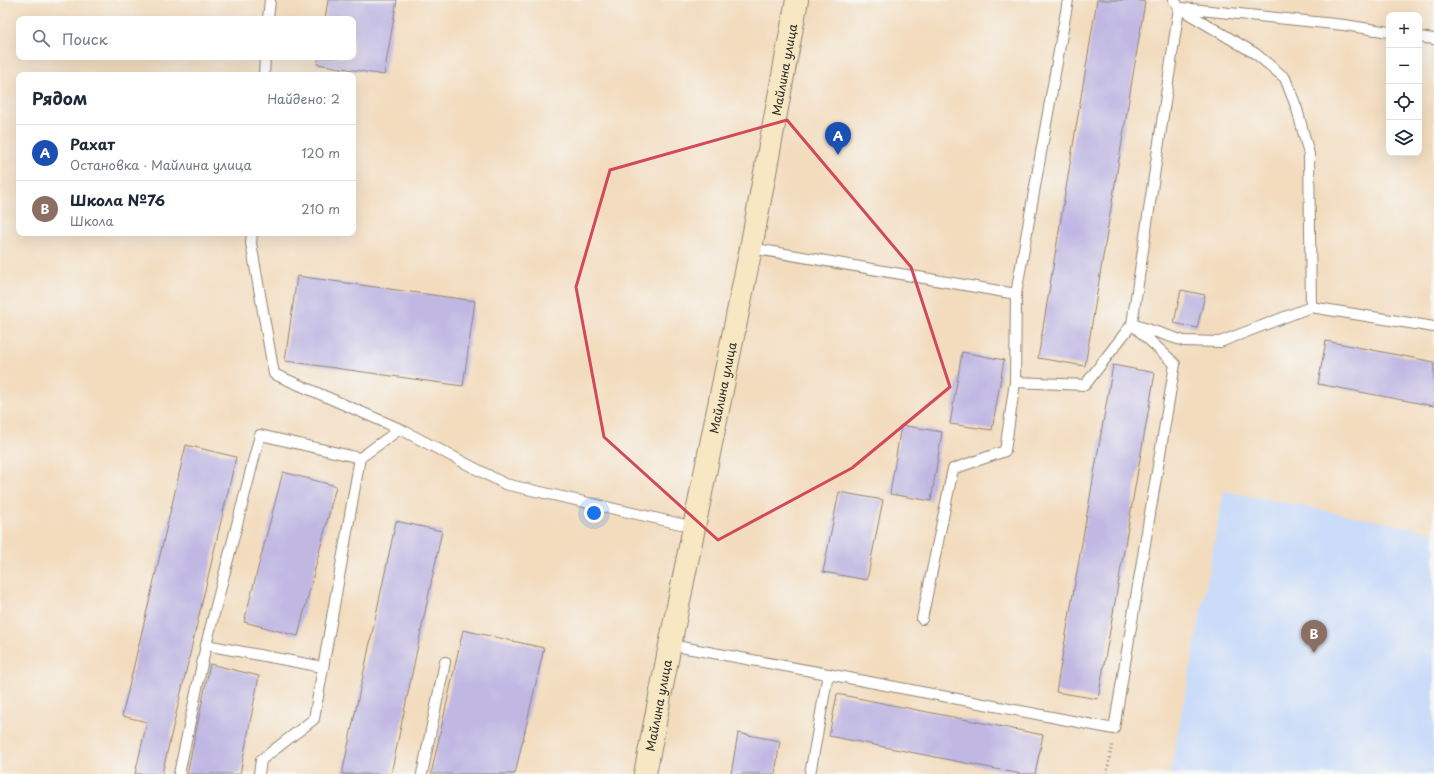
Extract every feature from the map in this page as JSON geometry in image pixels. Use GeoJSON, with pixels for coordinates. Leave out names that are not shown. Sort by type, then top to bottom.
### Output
{"type":"FeatureCollection","features":[{"type":"Feature","properties":{"kind":"main road","name":"Майлина улица"},"geometry":{"type":"LineString","coordinates":[[645,774],[751,248],[797,0]]}},
{"type":"Feature","properties":{"kind":"lane"},"geometry":{"type":"LineString","coordinates":[[268,16],[270,0]]}},
{"type":"Feature","properties":{"kind":"lane"},"geometry":{"type":"LineString","coordinates":[[922,619],[952,468],[1005,451],[1015,382],[1016,294],[1068,0]]}},
{"type":"Feature","properties":{"kind":"lane"},"geometry":{"type":"LineString","coordinates":[[1015,382],[1085,385],[1132,324],[1177,4]]}},
{"type":"Feature","properties":{"kind":"lane"},"geometry":{"type":"LineString","coordinates":[[1177,4],[1386,32]]}},
{"type":"Feature","properties":{"kind":"lane"},"geometry":{"type":"LineString","coordinates":[[1177,4],[1256,54],[1285,78],[1297,109],[1309,154],[1312,307]]}},
{"type":"Feature","properties":{"kind":"lane"},"geometry":{"type":"LineString","coordinates":[[1422,37],[1434,39]]}},
{"type":"Feature","properties":{"kind":"lane"},"geometry":{"type":"LineString","coordinates":[[264,72],[265,60]]}},
{"type":"Feature","properties":{"kind":"lane"},"geometry":{"type":"LineString","coordinates":[[252,236],[251,243],[274,374],[400,429],[505,484],[694,527]]}},
{"type":"Feature","properties":{"kind":"lane"},"geometry":{"type":"LineString","coordinates":[[751,248],[1016,294]]}},
{"type":"Feature","properties":{"kind":"lane"},"geometry":{"type":"LineString","coordinates":[[1132,324],[1184,341],[1220,342],[1312,307],[1434,327]]}},
{"type":"Feature","properties":{"kind":"lane"},"geometry":{"type":"LineString","coordinates":[[670,645],[1114,729],[1175,364],[1132,324]]}},
{"type":"Feature","properties":{"kind":"lane"},"geometry":{"type":"LineString","coordinates":[[259,774],[261,760],[314,719],[360,458],[400,429]]}},
{"type":"Feature","properties":{"kind":"lane"},"geometry":{"type":"LineString","coordinates":[[179,774],[206,645],[260,435],[360,458]]}},
{"type":"Feature","properties":{"kind":"lane"},"geometry":{"type":"LineString","coordinates":[[206,645],[323,667]]}},
{"type":"Feature","properties":{"kind":"lane"},"geometry":{"type":"LineString","coordinates":[[422,774],[445,662]]}},
{"type":"Feature","properties":{"kind":"lane"},"geometry":{"type":"LineString","coordinates":[[810,774],[828,674]]}},
{"type":"Feature","properties":{"kind":"path"},"geometry":{"type":"LineString","coordinates":[[1107,774],[1114,729]]}},
{"type":"Feature","properties":{"kind":"highlighted area"},"geometry":{"type":"Polygon","coordinates":[[[787,120],[911,267],[950,387],[852,468],[718,540],[604,437],[576,287],[610,170],[787,120]]]}},
{"type":"Feature","properties":{"kind":"shaded area"},"geometry":{"type":"Polygon","coordinates":[[[1224,491],[1434,532],[1434,774],[1170,774],[1224,491]]]}},
{"type":"Feature","properties":{"kind":"building"},"geometry":{"type":"Polygon","coordinates":[[[328,0],[397,0],[384,75],[317,64],[318,60],[356,60],[356,16],[325,16],[328,0]]]}},
{"type":"Feature","properties":{"kind":"building"},"geometry":{"type":"Polygon","coordinates":[[[1097,0],[1136,0],[1145,2],[1085,366],[1038,358],[1097,0]]]}},
{"type":"Feature","properties":{"kind":"building"},"geometry":{"type":"Polygon","coordinates":[[[297,276],[475,301],[463,386],[285,361],[297,276]]]}},
{"type":"Feature","properties":{"kind":"building"},"geometry":{"type":"Polygon","coordinates":[[[1181,290],[1205,295],[1197,328],[1174,323],[1181,290]]]}},
{"type":"Feature","properties":{"kind":"building"},"geometry":{"type":"Polygon","coordinates":[[[1326,341],[1434,362],[1434,406],[1318,384],[1326,341]]]}},
{"type":"Feature","properties":{"kind":"building"},"geometry":{"type":"Polygon","coordinates":[[[962,352],[1004,360],[992,430],[950,424],[962,352]]]}},
{"type":"Feature","properties":{"kind":"building"},"geometry":{"type":"Polygon","coordinates":[[[1113,365],[1155,373],[1098,699],[1056,692],[1113,365]]]}},
{"type":"Feature","properties":{"kind":"building"},"geometry":{"type":"Polygon","coordinates":[[[901,425],[942,432],[931,501],[890,494],[901,425]]]}},
{"type":"Feature","properties":{"kind":"building"},"geometry":{"type":"Polygon","coordinates":[[[186,445],[236,457],[162,774],[135,774],[147,722],[122,716],[186,445]]]}},
{"type":"Feature","properties":{"kind":"building"},"geometry":{"type":"Polygon","coordinates":[[[283,472],[336,486],[298,636],[244,622],[283,472]]]}},
{"type":"Feature","properties":{"kind":"building"},"geometry":{"type":"Polygon","coordinates":[[[839,492],[883,500],[867,580],[823,572],[839,492]]]}},
{"type":"Feature","properties":{"kind":"building"},"geometry":{"type":"Polygon","coordinates":[[[396,521],[442,531],[391,774],[342,774],[396,521]]]}},
{"type":"Feature","properties":{"kind":"building"},"geometry":{"type":"Polygon","coordinates":[[[463,630],[544,648],[515,774],[431,774],[463,630]]]}},
{"type":"Feature","properties":{"kind":"building"},"geometry":{"type":"Polygon","coordinates":[[[210,664],[259,676],[240,774],[187,774],[210,664]]]}},
{"type":"Feature","properties":{"kind":"building"},"geometry":{"type":"Polygon","coordinates":[[[837,694],[1043,735],[1035,774],[1021,774],[829,736],[837,694]]]}},
{"type":"Feature","properties":{"kind":"building"},"geometry":{"type":"Polygon","coordinates":[[[738,733],[780,741],[775,774],[731,774],[738,733]]]}},
{"type":"Feature","properties":{"kind":"place","name":"Рахат"},"geometry":{"type":"Point","coordinates":[838,155]}},
{"type":"Feature","properties":{"kind":"place","name":"Школа №76"},"geometry":{"type":"Point","coordinates":[1314,653]}}]}
